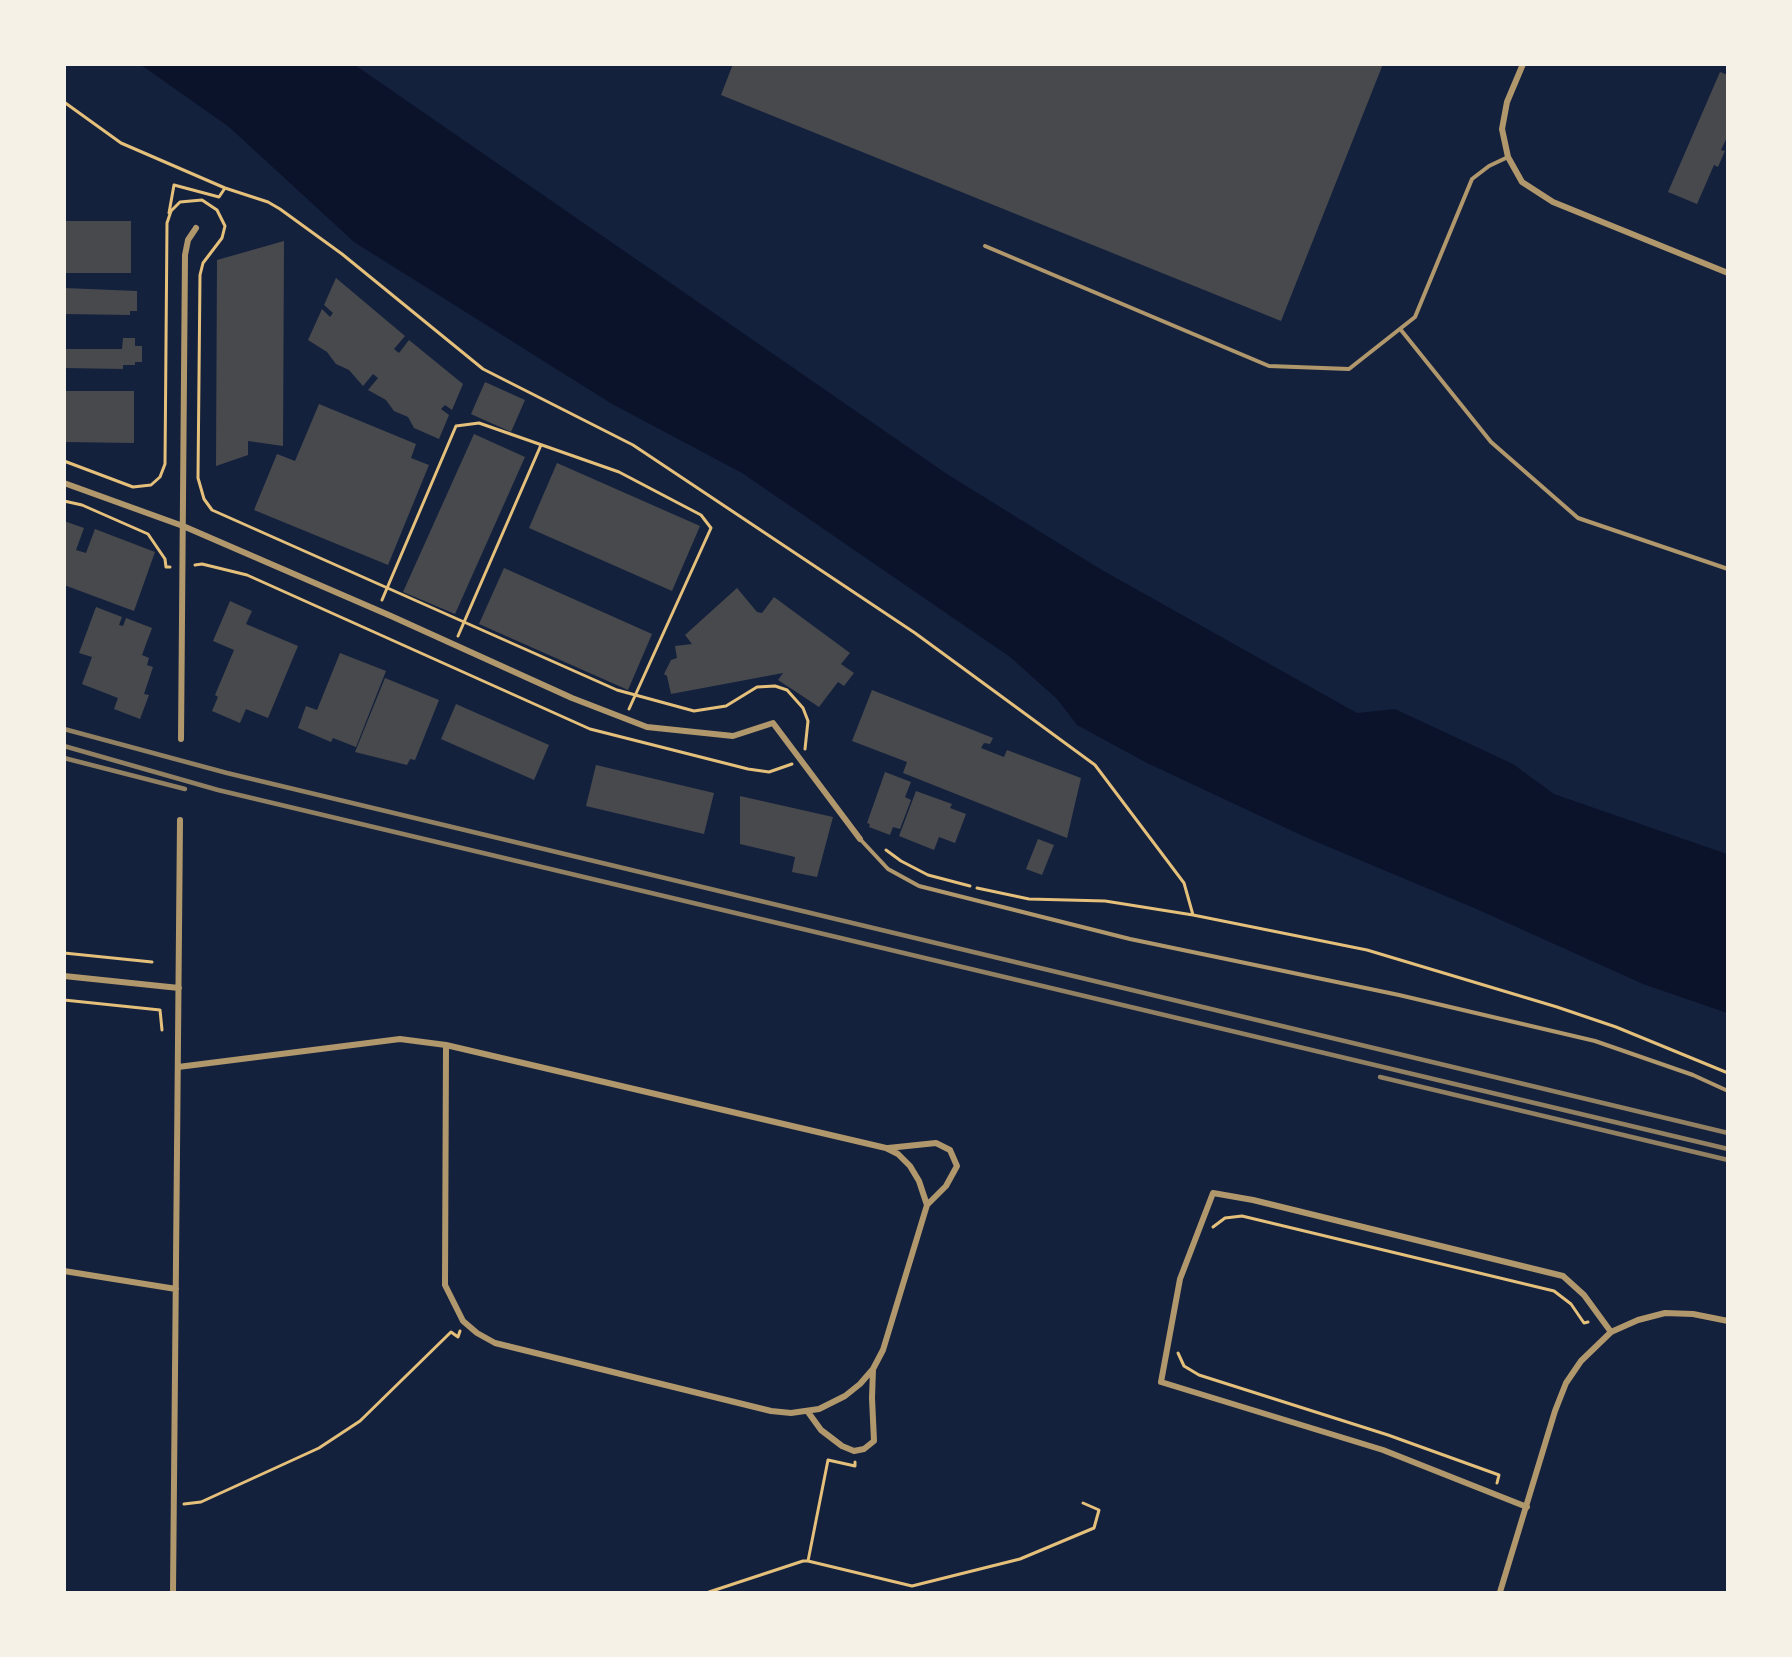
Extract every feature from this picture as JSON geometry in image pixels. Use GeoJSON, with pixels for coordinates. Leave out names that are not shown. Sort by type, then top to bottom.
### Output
{"type":"FeatureCollection","features":[{"type":"Feature","properties":{"kind":"street"},"geometry":{"type":"LineString","coordinates":[[1523,64],[1503,115],[1503,138],[1508,157],[1522,182],[1537,194],[1728,273]]}},
{"type":"Feature","properties":{"kind":"street"},"geometry":{"type":"LineString","coordinates":[[181,739],[185,255],[188,240],[196,228]]}},
{"type":"Feature","properties":{"kind":"street"},"geometry":{"type":"LineString","coordinates":[[64,483],[183,526],[378,610],[572,698],[647,726],[712,736],[733,736],[773,723],[860,840]]}},
{"type":"Feature","properties":{"kind":"street"},"geometry":{"type":"LineString","coordinates":[[173,1593],[180,820]]}},
{"type":"Feature","properties":{"kind":"street"},"geometry":{"type":"LineString","coordinates":[[64,976],[179,988]]}},
{"type":"Feature","properties":{"kind":"street"},"geometry":{"type":"LineString","coordinates":[[178,1067],[400,1039],[446,1045],[886,1148],[898,1154],[910,1166],[920,1180],[927,1205]]}},
{"type":"Feature","properties":{"kind":"street"},"geometry":{"type":"LineString","coordinates":[[446,1045],[443,1262],[446,1285],[463,1321],[495,1343],[771,1411],[808,1412],[845,1396],[873,1369],[883,1350],[927,1205],[946,1186],[957,1166],[950,1150],[936,1143],[886,1148]]}},
{"type":"Feature","properties":{"kind":"street"},"geometry":{"type":"LineString","coordinates":[[1527,1507],[1383,1450],[1161,1382],[1180,1279],[1213,1193],[1563,1276],[1584,1295],[1611,1332]]}},
{"type":"Feature","properties":{"kind":"street"},"geometry":{"type":"LineString","coordinates":[[64,1271],[176,1289]]}},
{"type":"Feature","properties":{"kind":"street"},"geometry":{"type":"LineString","coordinates":[[1500,1593],[1566,1383],[1581,1361],[1611,1332],[1638,1320],[1665,1313],[1693,1314],[1728,1321]]}},
{"type":"Feature","properties":{"kind":"street"},"geometry":{"type":"LineString","coordinates":[[808,1412],[821,1430],[842,1446],[854,1451],[864,1449],[874,1441],[873,1369]]}},
{"type":"Feature","properties":{"kind":"lane"},"geometry":{"type":"LineString","coordinates":[[985,246],[1269,366],[1349,369],[1415,317],[1472,178],[1488,166],[1508,157]]}},
{"type":"Feature","properties":{"kind":"lane"},"geometry":{"type":"LineString","coordinates":[[1401,330],[1491,442],[1578,518],[1728,570]]}},
{"type":"Feature","properties":{"kind":"lane"},"geometry":{"type":"LineString","coordinates":[[860,840],[888,869],[919,886],[1130,939],[1399,995],[1595,1041],[1693,1075],[1728,1091]]}},
{"type":"Feature","properties":{"kind":"path"},"geometry":{"type":"LineString","coordinates":[[64,102],[121,143],[225,188],[268,202],[280,209],[342,254],[483,369],[633,445],[915,633],[1095,765],[1184,882],[1193,915]]}},
{"type":"Feature","properties":{"kind":"path"},"geometry":{"type":"LineString","coordinates":[[64,461],[139,488],[156,482],[163,471],[167,223],[174,185],[219,197],[225,188]]}},
{"type":"Feature","properties":{"kind":"path"},"geometry":{"type":"LineString","coordinates":[[167,223],[176,206],[185,200],[196,199],[208,202],[217,210],[225,226],[222,237],[203,263],[200,275],[198,478],[204,499],[212,510],[385,589],[606,686],[633,695],[694,711],[704,711],[726,706],[757,687],[775,686],[787,690],[803,708],[808,721],[807,745],[801,759],[784,769],[770,772],[748,769],[590,729],[247,575],[202,564]]}},
{"type":"Feature","properties":{"kind":"path"},"geometry":{"type":"LineString","coordinates":[[378,610],[456,426],[479,423],[620,472],[701,515],[711,528],[633,695],[626,718]]}},
{"type":"Feature","properties":{"kind":"path"},"geometry":{"type":"LineString","coordinates":[[456,645],[462,622],[541,445]]}},
{"type":"Feature","properties":{"kind":"path"},"geometry":{"type":"LineString","coordinates":[[64,501],[82,505],[148,534],[165,559],[166,567]]}},
{"type":"Feature","properties":{"kind":"path"},"geometry":{"type":"LineString","coordinates":[[860,840],[879,845],[901,861],[928,874],[1029,899],[1106,901],[1193,915],[1367,950],[1395,960],[1473,980],[1616,1027],[1728,1073]]}},
{"type":"Feature","properties":{"kind":"path"},"geometry":{"type":"LineString","coordinates":[[64,953],[152,962]]}},
{"type":"Feature","properties":{"kind":"path"},"geometry":{"type":"LineString","coordinates":[[64,1000],[160,1010],[162,1030]]}},
{"type":"Feature","properties":{"kind":"path"},"geometry":{"type":"LineString","coordinates":[[1209,1234],[1212,1227],[1225,1218],[1242,1216],[1554,1291],[1571,1304],[1584,1323],[1602,1321]]}},
{"type":"Feature","properties":{"kind":"path"},"geometry":{"type":"LineString","coordinates":[[174,1506],[201,1502],[319,1448],[360,1421],[451,1332],[458,1337],[463,1321]]}},
{"type":"Feature","properties":{"kind":"path"},"geometry":{"type":"LineString","coordinates":[[1177,1342],[1184,1366],[1199,1375],[1388,1435],[1499,1475],[1494,1494]]}},
{"type":"Feature","properties":{"kind":"path"},"geometry":{"type":"LineString","coordinates":[[808,1561],[828,1460]]}},
{"type":"Feature","properties":{"kind":"path"},"geometry":{"type":"LineString","coordinates":[[710,1593],[803,1561],[912,1586],[1020,1559],[1094,1528],[1099,1510],[1083,1503]]}},
{"type":"Feature","properties":{"kind":"water"},"geometry":{"type":"Polygon","coordinates":[[[141,65],[355,65],[947,474],[1102,570],[1357,713],[1395,709],[1513,764],[1554,794],[1727,854],[1727,1013],[1643,984],[1474,908],[1305,837],[1147,763],[1077,725],[1057,699],[1010,657],[742,473],[612,404],[354,242],[229,127],[141,65]]]}},
{"type":"Feature","properties":{"kind":"building"},"geometry":{"type":"Polygon","coordinates":[[[733,64],[1383,64],[1281,321],[721,95],[733,64]]]}},
{"type":"Feature","properties":{"kind":"building"},"geometry":{"type":"Polygon","coordinates":[[[1720,72],[1728,75],[1728,135],[1721,150],[1725,151],[1718,167],[1714,165],[1697,204],[1668,192],[1720,72]]]}},
{"type":"Feature","properties":{"kind":"building"},"geometry":{"type":"Polygon","coordinates":[[[64,221],[131,221],[131,273],[64,273],[64,221]]]}},
{"type":"Feature","properties":{"kind":"building"},"geometry":{"type":"Polygon","coordinates":[[[284,241],[283,446],[248,441],[248,455],[216,466],[217,260],[284,241]]]}},
{"type":"Feature","properties":{"kind":"building"},"geometry":{"type":"Polygon","coordinates":[[[336,278],[405,336],[394,349],[399,353],[409,340],[463,384],[452,410],[445,405],[441,409],[449,415],[439,439],[414,428],[408,417],[394,411],[386,400],[368,390],[378,378],[373,374],[363,386],[349,370],[336,364],[327,352],[308,340],[322,309],[330,317],[333,313],[324,305],[336,278]]]}},
{"type":"Feature","properties":{"kind":"building"},"geometry":{"type":"Polygon","coordinates":[[[64,288],[137,291],[137,311],[130,311],[130,315],[64,314],[64,288]]]}},
{"type":"Feature","properties":{"kind":"building"},"geometry":{"type":"Polygon","coordinates":[[[123,338],[135,338],[135,346],[142,346],[142,362],[135,362],[135,365],[123,365],[123,369],[64,368],[64,349],[122,349],[123,338]]]}},
{"type":"Feature","properties":{"kind":"building"},"geometry":{"type":"Polygon","coordinates":[[[485,382],[525,400],[511,432],[471,414],[485,382]]]}},
{"type":"Feature","properties":{"kind":"building"},"geometry":{"type":"Polygon","coordinates":[[[65,391],[134,391],[134,443],[65,442],[65,391]]]}},
{"type":"Feature","properties":{"kind":"building"},"geometry":{"type":"Polygon","coordinates":[[[319,404],[416,444],[411,458],[429,465],[388,565],[254,510],[277,454],[295,461],[319,404]]]}},
{"type":"Feature","properties":{"kind":"building"},"geometry":{"type":"Polygon","coordinates":[[[474,434],[525,457],[455,614],[403,592],[474,434]]]}},
{"type":"Feature","properties":{"kind":"building"},"geometry":{"type":"Polygon","coordinates":[[[557,463],[700,526],[672,591],[529,528],[557,463]]]}},
{"type":"Feature","properties":{"kind":"building"},"geometry":{"type":"Polygon","coordinates":[[[64,521],[84,528],[76,550],[86,553],[95,529],[155,552],[134,611],[64,585],[64,521]]]}},
{"type":"Feature","properties":{"kind":"building"},"geometry":{"type":"Polygon","coordinates":[[[504,568],[652,634],[628,690],[479,624],[504,568]]]}},
{"type":"Feature","properties":{"kind":"building"},"geometry":{"type":"Polygon","coordinates":[[[737,588],[757,612],[762,613],[774,597],[850,653],[841,664],[854,673],[844,686],[838,682],[819,707],[778,680],[783,673],[671,694],[667,676],[664,674],[671,660],[677,658],[675,646],[692,644],[685,635],[737,588]]]}},
{"type":"Feature","properties":{"kind":"building"},"geometry":{"type":"Polygon","coordinates":[[[230,601],[252,611],[246,624],[298,646],[268,718],[246,709],[240,723],[212,711],[218,697],[215,695],[234,650],[213,641],[230,601]]]}},
{"type":"Feature","properties":{"kind":"building"},"geometry":{"type":"Polygon","coordinates":[[[96,607],[122,617],[119,625],[123,626],[126,618],[152,628],[142,655],[149,658],[147,665],[153,667],[144,694],[149,695],[140,719],[114,709],[118,698],[82,684],[92,657],[79,653],[96,607]]]}},
{"type":"Feature","properties":{"kind":"building"},"geometry":{"type":"Polygon","coordinates":[[[340,653],[386,671],[356,747],[333,738],[331,742],[298,728],[306,706],[317,710],[340,653]]]}},
{"type":"Feature","properties":{"kind":"building"},"geometry":{"type":"Polygon","coordinates":[[[385,678],[439,700],[415,760],[410,759],[407,765],[355,752],[385,678]]]}},
{"type":"Feature","properties":{"kind":"building"},"geometry":{"type":"Polygon","coordinates":[[[872,690],[993,738],[990,744],[984,743],[981,748],[1004,757],[1007,750],[1081,778],[1067,838],[903,773],[907,762],[852,741],[872,690]]]}},
{"type":"Feature","properties":{"kind":"building"},"geometry":{"type":"Polygon","coordinates":[[[456,704],[549,745],[534,780],[441,739],[456,704]]]}},
{"type":"Feature","properties":{"kind":"building"},"geometry":{"type":"Polygon","coordinates":[[[596,765],[714,793],[704,834],[586,806],[596,765]]]}},
{"type":"Feature","properties":{"kind":"building"},"geometry":{"type":"Polygon","coordinates":[[[885,772],[911,782],[905,797],[911,800],[900,829],[893,827],[890,835],[869,827],[870,824],[867,823],[885,772]]]}},
{"type":"Feature","properties":{"kind":"building"},"geometry":{"type":"Polygon","coordinates":[[[916,791],[952,804],[950,808],[966,814],[955,843],[939,837],[934,850],[899,836],[916,791]]]}},
{"type":"Feature","properties":{"kind":"building"},"geometry":{"type":"Polygon","coordinates":[[[740,796],[833,817],[817,877],[792,872],[795,857],[740,844],[740,796]]]}},
{"type":"Feature","properties":{"kind":"building"},"geometry":{"type":"Polygon","coordinates":[[[1038,839],[1054,845],[1042,875],[1026,869],[1038,839]]]}},
{"type":"Feature","properties":{"kind":"railway"},"geometry":{"type":"LineString","coordinates":[[64,729],[227,773],[1728,1133]]}},
{"type":"Feature","properties":{"kind":"railway"},"geometry":{"type":"LineString","coordinates":[[64,746],[218,790],[1728,1149]]}},
{"type":"Feature","properties":{"kind":"railway"},"geometry":{"type":"LineString","coordinates":[[64,758],[185,789]]}},
{"type":"Feature","properties":{"kind":"railway"},"geometry":{"type":"LineString","coordinates":[[1380,1077],[1728,1160]]}}]}
